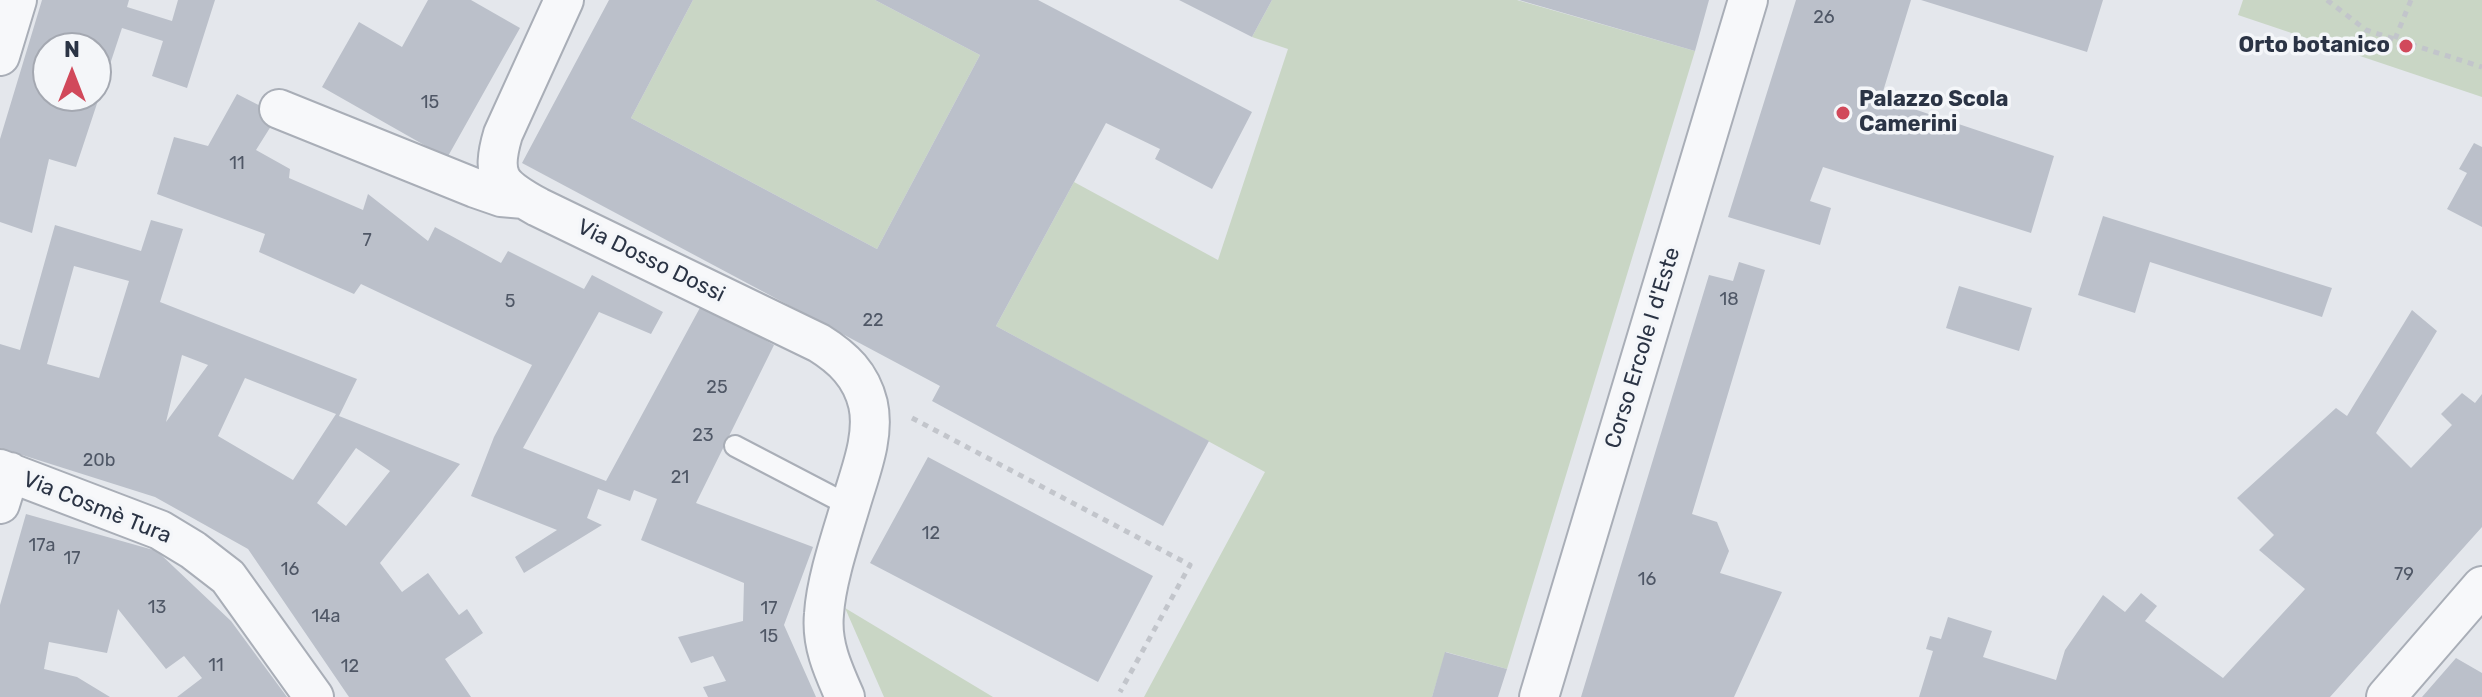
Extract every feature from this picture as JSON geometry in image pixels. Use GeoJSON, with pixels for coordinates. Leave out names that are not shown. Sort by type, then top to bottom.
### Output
{"type":"FeatureCollection","features":[{"type":"Feature","properties":{"kind":"street"},"geometry":{"type":"LineString","coordinates":[[0,56],[17,0]]}},
{"type":"Feature","properties":{"kind":"street","name":"Via Dosso Dossi"},"geometry":{"type":"LineString","coordinates":[[564,0],[523,88],[496,157],[497,170],[503,182],[524,199],[839,356],[864,393]]}},
{"type":"Feature","properties":{"kind":"street","name":"Corso Ercole I d'Este"},"geometry":{"type":"LineString","coordinates":[[1539,697],[1748,0]]}},
{"type":"Feature","properties":{"kind":"street","name":"Via Dosso Dossi"},"geometry":{"type":"LineString","coordinates":[[279,109],[475,188],[501,197],[524,199]]}},
{"type":"Feature","properties":{"kind":"street"},"geometry":{"type":"LineString","coordinates":[[845,697],[830,665],[823,618],[833,567],[863,466],[870,424],[864,393]]}},
{"type":"Feature","properties":{"kind":"street","name":"Via Cosmè Tura"},"geometry":{"type":"LineString","coordinates":[[3,482],[160,530],[193,550],[228,577],[314,697]]}},
{"type":"Feature","properties":{"kind":"street"},"geometry":{"type":"LineString","coordinates":[[2386,697],[2467,630],[2482,586]]}},
{"type":"Feature","properties":{"kind":"lane"},"geometry":{"type":"LineString","coordinates":[[735,446],[850,506]]}},
{"type":"Feature","properties":{"kind":"path"},"geometry":{"type":"LineString","coordinates":[[2327,0],[2366,30],[2482,67]]}},
{"type":"Feature","properties":{"kind":"path"},"geometry":{"type":"LineString","coordinates":[[2395,39],[2411,0]]}},
{"type":"Feature","properties":{"kind":"path"},"geometry":{"type":"LineString","coordinates":[[864,393],[1190,565],[1120,692]]}},
{"type":"Feature","properties":{"kind":"green space"},"geometry":{"type":"Polygon","coordinates":[[[693,0],[875,0],[980,55],[877,249],[631,118],[693,0]]]}},
{"type":"Feature","properties":{"kind":"green space"},"geometry":{"type":"Polygon","coordinates":[[[1272,0],[1517,0],[1695,51],[1507,669],[1446,652],[1432,697],[1144,697],[1265,472],[996,326],[1074,182],[1218,260],[1288,49],[1252,37],[1272,0]]]}},
{"type":"Feature","properties":{"kind":"green space","name":"Orto botanico"},"geometry":{"type":"Polygon","coordinates":[[[2243,0],[2482,0],[2482,97],[2238,15],[2243,0]]]}},
{"type":"Feature","properties":{"kind":"green space"},"geometry":{"type":"Polygon","coordinates":[[[845,608],[993,697],[884,697],[845,608]]]}},
{"type":"Feature","properties":{"kind":"building"},"geometry":{"type":"Polygon","coordinates":[[[42,0],[129,0],[127,7],[172,21],[178,0],[215,0],[187,88],[152,76],[163,41],[122,28],[112,58],[112,32],[32,32],[42,0]]]}},
{"type":"Feature","properties":{"kind":"building"},"geometry":{"type":"Polygon","coordinates":[[[428,0],[471,0],[520,28],[447,158],[322,87],[359,22],[402,47],[428,0]]]}},
{"type":"Feature","properties":{"kind":"building"},"geometry":{"type":"Polygon","coordinates":[[[609,0],[693,0],[631,118],[877,249],[980,55],[875,0],[1038,0],[1252,112],[1212,189],[1155,159],[1160,149],[1106,123],[996,326],[1209,441],[1163,526],[932,401],[940,386],[522,163],[609,0]]]}},
{"type":"Feature","properties":{"kind":"building"},"geometry":{"type":"Polygon","coordinates":[[[1179,0],[1272,0],[1252,37],[1179,0]]]}},
{"type":"Feature","properties":{"kind":"building"},"geometry":{"type":"Polygon","coordinates":[[[1519,0],[1709,0],[1695,51],[1519,0]]]}},
{"type":"Feature","properties":{"kind":"building","name":"Palazzo Scola Camerini"},"geometry":{"type":"Polygon","coordinates":[[[1796,0],[1911,0],[1881,98],[2054,156],[2031,233],[1823,167],[1810,201],[1831,208],[1820,245],[1728,217],[1796,0]]]}},
{"type":"Feature","properties":{"kind":"building","name":"Palazzo Scola Camerini"},"geometry":{"type":"Polygon","coordinates":[[[1921,0],[2103,0],[2087,52],[1921,0]]]}},
{"type":"Feature","properties":{"kind":"building"},"geometry":{"type":"Polygon","coordinates":[[[32,33],[32,112],[94,112],[76,167],[49,159],[32,233],[0,222],[0,139],[32,33]]]}},
{"type":"Feature","properties":{"kind":"building"},"geometry":{"type":"Polygon","coordinates":[[[237,94],[278,115],[256,150],[290,169],[289,178],[363,210],[368,194],[428,241],[435,227],[501,263],[508,251],[584,289],[592,275],[663,312],[651,334],[599,312],[523,448],[606,481],[702,304],[774,345],[696,503],[813,547],[784,625],[816,697],[708,697],[703,687],[726,681],[713,656],[691,663],[678,637],[743,621],[744,583],[641,540],[657,499],[634,490],[630,501],[598,489],[587,518],[602,525],[524,573],[515,557],[557,530],[471,496],[494,437],[532,365],[361,284],[354,294],[259,252],[265,234],[157,194],[174,137],[208,146],[237,94]]]}},
{"type":"Feature","properties":{"kind":"building"},"geometry":{"type":"Polygon","coordinates":[[[2474,143],[2482,147],[2482,227],[2447,209],[2467,173],[2459,169],[2474,143]]]}},
{"type":"Feature","properties":{"kind":"building"},"geometry":{"type":"Polygon","coordinates":[[[2103,216],[2332,288],[2322,317],[2150,262],[2135,313],[2078,295],[2103,216]]]}},
{"type":"Feature","properties":{"kind":"building"},"geometry":{"type":"Polygon","coordinates":[[[151,220],[183,229],[160,302],[357,379],[339,416],[460,464],[380,563],[402,592],[428,573],[459,615],[467,609],[483,633],[445,659],[471,697],[349,697],[248,549],[155,497],[0,448],[0,344],[20,350],[55,225],[141,251],[151,220]],[[74,266],[47,364],[99,378],[129,281],[74,266]],[[182,355],[166,422],[208,365],[182,355]],[[245,378],[218,436],[293,480],[336,414],[245,378]],[[356,448],[317,503],[346,526],[390,471],[356,448]]]}},
{"type":"Feature","properties":{"kind":"building"},"geometry":{"type":"Polygon","coordinates":[[[1739,262],[1765,270],[1692,514],[1717,522],[1729,551],[1720,573],[1782,592],[1734,697],[1581,697],[1709,275],[1733,281],[1739,262]]]}},
{"type":"Feature","properties":{"kind":"building"},"geometry":{"type":"Polygon","coordinates":[[[1959,286],[2032,308],[2019,351],[1946,328],[1959,286]]]}},
{"type":"Feature","properties":{"kind":"building"},"geometry":{"type":"Polygon","coordinates":[[[2412,310],[2437,331],[2376,433],[2411,468],[2452,425],[2441,414],[2462,393],[2475,403],[2482,394],[2482,527],[2330,697],[1919,697],[1933,651],[1926,649],[1930,636],[1941,639],[1948,617],[1992,631],[1983,657],[2056,680],[2065,650],[2103,595],[2125,612],[2141,593],[2157,606],[2145,621],[2223,678],[2305,589],[2259,550],[2274,535],[2237,498],[2336,408],[2347,416],[2412,310]]]}},
{"type":"Feature","properties":{"kind":"building"},"geometry":{"type":"Polygon","coordinates":[[[928,457],[1153,576],[1098,682],[870,563],[928,457]]]}},
{"type":"Feature","properties":{"kind":"building"},"geometry":{"type":"Polygon","coordinates":[[[26,514],[157,551],[231,621],[287,697],[177,697],[202,678],[184,656],[166,669],[118,609],[107,653],[49,642],[44,669],[77,677],[110,697],[0,697],[0,605],[26,514]]]}},
{"type":"Feature","properties":{"kind":"building"},"geometry":{"type":"Polygon","coordinates":[[[1445,652],[1507,669],[1498,697],[1432,697],[1445,652]]]}},
{"type":"Feature","properties":{"kind":"building"},"geometry":{"type":"Polygon","coordinates":[[[2456,658],[2482,673],[2482,697],[2422,697],[2456,658]]]}},
{"type":"Feature","properties":{"kind":"place","name":"Orto botanico"},"geometry":{"type":"Point","coordinates":[2406,46]}},
{"type":"Feature","properties":{"kind":"place","name":"Palazzo Scola Camerini"},"geometry":{"type":"Point","coordinates":[1843,113]}}]}
